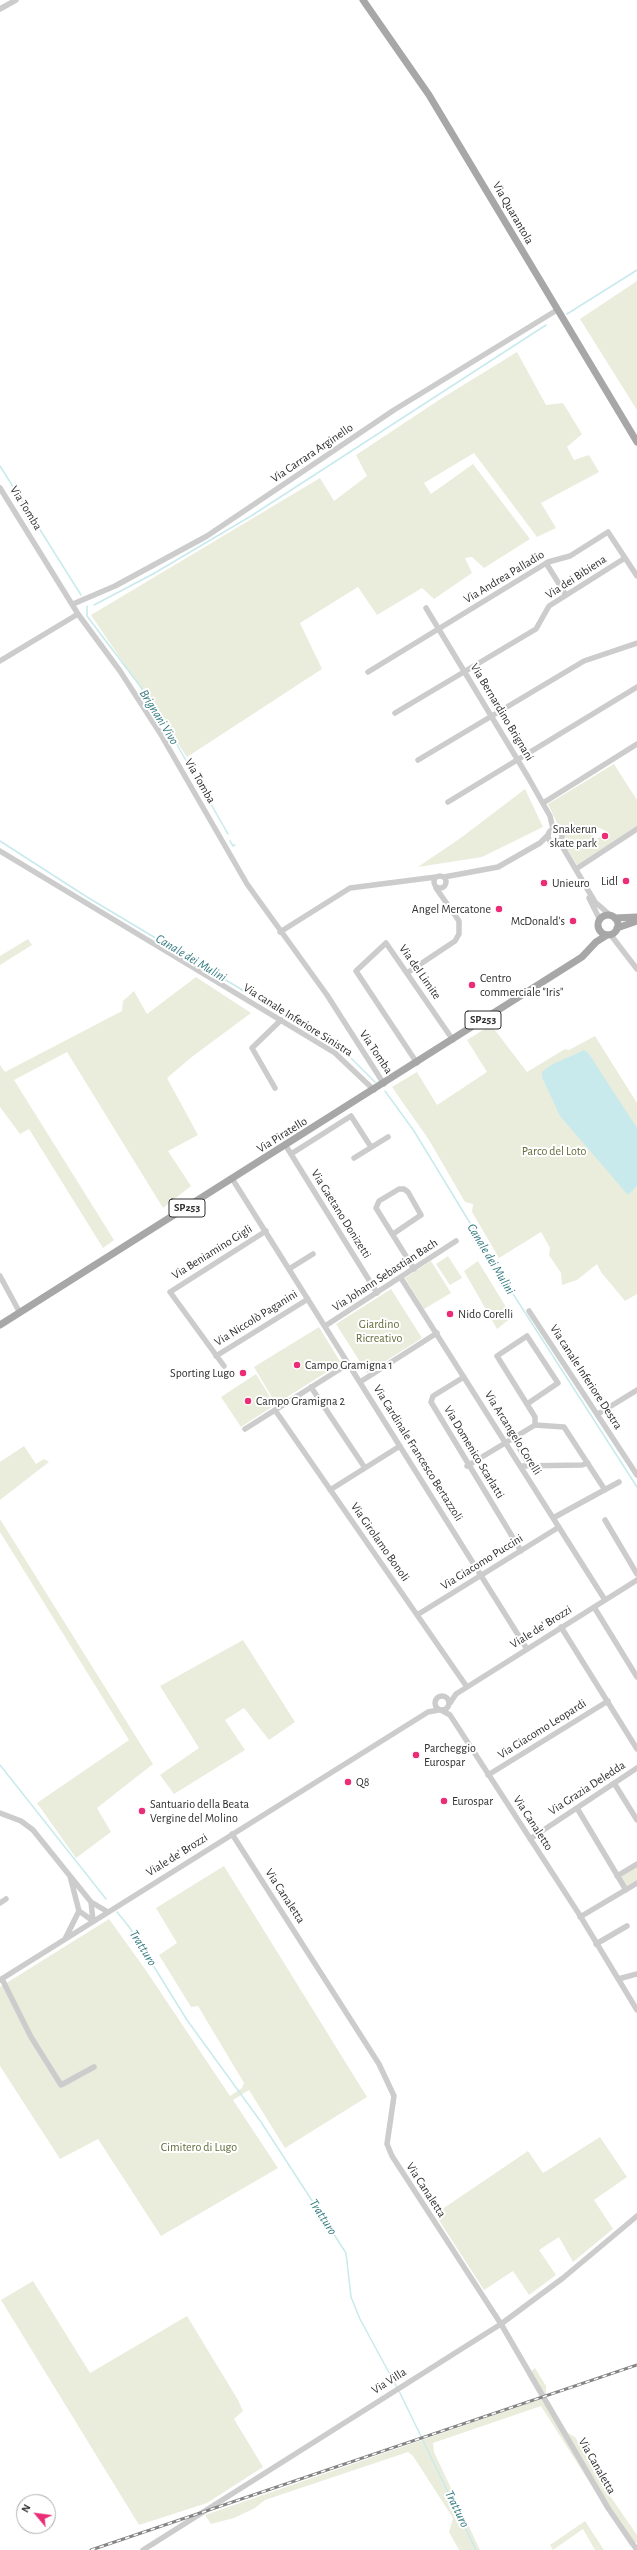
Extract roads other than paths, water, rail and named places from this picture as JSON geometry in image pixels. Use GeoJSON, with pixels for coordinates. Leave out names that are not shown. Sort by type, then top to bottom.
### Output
{"type":"FeatureCollection","features":[{"type":"Feature","properties":{"kind":"main road","name":"Via Quarantola"},"geometry":{"type":"LineString","coordinates":[[363,0],[429,95],[637,442]]}},
{"type":"Feature","properties":{"kind":"main road"},"geometry":{"type":"LineString","coordinates":[[612,917],[612,932],[601,932],[599,923],[604,916],[637,917]]}},
{"type":"Feature","properties":{"kind":"main road","name":"Via Piratello"},"geometry":{"type":"LineString","coordinates":[[0,1325],[233,1180],[453,1040],[574,962],[587,953],[596,942],[612,932],[637,921]]}},
{"type":"Feature","properties":{"kind":"main road","name":"Via Piratello"},"geometry":{"type":"LineString","coordinates":[[574,962],[588,948],[599,923]]}},
{"type":"Feature","properties":{"kind":"street"},"geometry":{"type":"LineString","coordinates":[[0,9],[16,0]]}},
{"type":"Feature","properties":{"kind":"street","name":"Via Carrara Arginello"},"geometry":{"type":"LineString","coordinates":[[73,604],[115,586],[207,536],[394,410],[557,310]]}},
{"type":"Feature","properties":{"kind":"street","name":"Via Tomba"},"geometry":{"type":"LineString","coordinates":[[0,488],[78,614],[125,678],[164,740],[232,861],[280,932],[327,995],[384,1084]]}},
{"type":"Feature","properties":{"kind":"street","name":"Via Andrea Palladio"},"geometry":{"type":"LineString","coordinates":[[368,672],[546,564],[570,556],[608,532],[637,576]]}},
{"type":"Feature","properties":{"kind":"street","name":"Via dei Bibiena"},"geometry":{"type":"LineString","coordinates":[[395,713],[536,629],[549,606],[625,558]]}},
{"type":"Feature","properties":{"kind":"street"},"geometry":{"type":"LineString","coordinates":[[546,564],[566,595]]}},
{"type":"Feature","properties":{"kind":"street","name":"Via Bernardino Brignani"},"geometry":{"type":"LineString","coordinates":[[426,608],[518,759],[543,803],[553,829],[561,833],[556,842]]}},
{"type":"Feature","properties":{"kind":"street"},"geometry":{"type":"LineString","coordinates":[[0,661],[78,614]]}},
{"type":"Feature","properties":{"kind":"street"},"geometry":{"type":"LineString","coordinates":[[418,760],[491,715],[584,661],[637,643]]}},
{"type":"Feature","properties":{"kind":"street"},"geometry":{"type":"LineString","coordinates":[[448,802],[637,687]]}},
{"type":"Feature","properties":{"kind":"street"},"geometry":{"type":"LineString","coordinates":[[543,803],[637,744]]}},
{"type":"Feature","properties":{"kind":"street"},"geometry":{"type":"LineString","coordinates":[[280,932],[350,888],[436,876],[444,877],[498,867],[540,843],[553,829]]}},
{"type":"Feature","properties":{"kind":"street"},"geometry":{"type":"LineString","coordinates":[[576,869],[637,829]]}},
{"type":"Feature","properties":{"kind":"street"},"geometry":{"type":"LineString","coordinates":[[548,835],[556,842],[576,869],[595,902],[612,917]]}},
{"type":"Feature","properties":{"kind":"street"},"geometry":{"type":"LineString","coordinates":[[540,843],[556,842]]}},
{"type":"Feature","properties":{"kind":"street"},"geometry":{"type":"LineString","coordinates":[[556,842],[599,923]]}},
{"type":"Feature","properties":{"kind":"street","name":"Via canale Inferiore Sinistra"},"geometry":{"type":"LineString","coordinates":[[0,851],[335,1053],[352,1067],[374,1090]]}},
{"type":"Feature","properties":{"kind":"street"},"geometry":{"type":"LineString","coordinates":[[407,973],[455,941],[459,934],[459,921],[435,885],[436,876]]}},
{"type":"Feature","properties":{"kind":"street"},"geometry":{"type":"LineString","coordinates":[[422,878],[441,888],[445,885],[444,877]]}},
{"type":"Feature","properties":{"kind":"street"},"geometry":{"type":"LineString","coordinates":[[612,932],[637,969]]}},
{"type":"Feature","properties":{"kind":"street","name":"Via del Limite"},"geometry":{"type":"LineString","coordinates":[[417,1063],[356,971],[386,943],[453,1040]]}},
{"type":"Feature","properties":{"kind":"street"},"geometry":{"type":"LineString","coordinates":[[275,1088],[252,1048],[281,1020]]}},
{"type":"Feature","properties":{"kind":"street"},"geometry":{"type":"LineString","coordinates":[[291,1154],[351,1116],[371,1148]]}},
{"type":"Feature","properties":{"kind":"street"},"geometry":{"type":"LineString","coordinates":[[354,1158],[388,1137]]}},
{"type":"Feature","properties":{"kind":"street","name":"Via Gaetano Donizetti"},"geometry":{"type":"LineString","coordinates":[[286,1146],[377,1293]]}},
{"type":"Feature","properties":{"kind":"street","name":"Via Cardinale Francesco Bertazzoli"},"geometry":{"type":"LineString","coordinates":[[233,1180],[482,1574],[527,1649]]}},
{"type":"Feature","properties":{"kind":"street"},"geometry":{"type":"LineString","coordinates":[[393,1234],[421,1215],[408,1192],[404,1188],[379,1201],[376,1206],[377,1210],[414,1269]]}},
{"type":"Feature","properties":{"kind":"street","name":"Via Beniamino Gigli"},"geometry":{"type":"LineString","coordinates":[[216,1356],[170,1292],[266,1232]]}},
{"type":"Feature","properties":{"kind":"street","name":"Via Johann Sebastian Bach"},"geometry":{"type":"LineString","coordinates":[[325,1326],[456,1241]]}},
{"type":"Feature","properties":{"kind":"street"},"geometry":{"type":"LineString","coordinates":[[289,1270],[314,1254]]}},
{"type":"Feature","properties":{"kind":"street"},"geometry":{"type":"LineString","coordinates":[[0,1276],[20,1313]]}},
{"type":"Feature","properties":{"kind":"street","name":"Via Arcangelo Corelli"},"geometry":{"type":"LineString","coordinates":[[401,1278],[605,1600]]}},
{"type":"Feature","properties":{"kind":"street","name":"Via Niccolò Paganini"},"geometry":{"type":"LineString","coordinates":[[216,1356],[308,1299]]}},
{"type":"Feature","properties":{"kind":"street","name":"Via canale Inferiore Destra"},"geometry":{"type":"LineString","coordinates":[[529,1310],[636,1472]]}},
{"type":"Feature","properties":{"kind":"street"},"geometry":{"type":"LineString","coordinates":[[360,1382],[437,1333]]}},
{"type":"Feature","properties":{"kind":"street"},"geometry":{"type":"LineString","coordinates":[[527,1404],[558,1383],[527,1336],[497,1356],[527,1404],[534,1417],[535,1424]]}},
{"type":"Feature","properties":{"kind":"street"},"geometry":{"type":"LineString","coordinates":[[216,1356],[224,1366]]}},
{"type":"Feature","properties":{"kind":"street"},"geometry":{"type":"LineString","coordinates":[[245,1429],[348,1364]]}},
{"type":"Feature","properties":{"kind":"street","name":"Via Domenico Scarlatti"},"geometry":{"type":"LineString","coordinates":[[464,1376],[431,1399],[466,1458],[467,1466],[521,1551]]}},
{"type":"Feature","properties":{"kind":"street"},"geometry":{"type":"LineString","coordinates":[[311,1387],[365,1468]]}},
{"type":"Feature","properties":{"kind":"street"},"geometry":{"type":"LineString","coordinates":[[598,1414],[637,1390]]}},
{"type":"Feature","properties":{"kind":"street","name":"Via Girolamo Bonoli"},"geometry":{"type":"LineString","coordinates":[[275,1410],[467,1687]]}},
{"type":"Feature","properties":{"kind":"street"},"geometry":{"type":"LineString","coordinates":[[467,1466],[535,1424],[566,1428],[605,1490]]}},
{"type":"Feature","properties":{"kind":"street","name":"Via Arcangelo Corelli"},"geometry":{"type":"LineString","coordinates":[[513,1437],[530,1465]]}},
{"type":"Feature","properties":{"kind":"street"},"geometry":{"type":"LineString","coordinates":[[330,1490],[400,1446]]}},
{"type":"Feature","properties":{"kind":"street"},"geometry":{"type":"LineString","coordinates":[[521,1466],[582,1465],[588,1463]]}},
{"type":"Feature","properties":{"kind":"street"},"geometry":{"type":"LineString","coordinates":[[553,1518],[619,1482]]}},
{"type":"Feature","properties":{"kind":"street"},"geometry":{"type":"LineString","coordinates":[[605,1520],[637,1574]]}},
{"type":"Feature","properties":{"kind":"street","name":"Via Giacomo Puccini"},"geometry":{"type":"LineString","coordinates":[[417,1615],[559,1527]]}},
{"type":"Feature","properties":{"kind":"street","name":"Viale de' Brozzi"},"geometry":{"type":"LineString","coordinates":[[1,1979],[63,1942],[93,1921],[428,1712],[440,1710],[449,1704],[456,1694],[637,1580]]}},
{"type":"Feature","properties":{"kind":"street"},"geometry":{"type":"LineString","coordinates":[[594,1607],[637,1677]]}},
{"type":"Feature","properties":{"kind":"street"},"geometry":{"type":"LineString","coordinates":[[561,1628],[637,1749]]}},
{"type":"Feature","properties":{"kind":"street","name":"Viale de' Brozzi"},"geometry":{"type":"LineString","coordinates":[[428,1712],[437,1697],[456,1694]]}},
{"type":"Feature","properties":{"kind":"street"},"geometry":{"type":"LineString","coordinates":[[444,1696],[449,1704]]}},
{"type":"Feature","properties":{"kind":"street"},"geometry":{"type":"LineString","coordinates":[[435,1701],[440,1710]]}},
{"type":"Feature","properties":{"kind":"street","name":"Via Giacomo Leopardi"},"geometry":{"type":"LineString","coordinates":[[488,1775],[608,1701]]}},
{"type":"Feature","properties":{"kind":"street","name":"Via Canaletto"},"geometry":{"type":"LineString","coordinates":[[449,1704],[450,1715],[580,1917],[637,2010]]}},
{"type":"Feature","properties":{"kind":"street","name":"Via Canaletto"},"geometry":{"type":"LineString","coordinates":[[440,1710],[450,1715]]}},
{"type":"Feature","properties":{"kind":"street","name":"Via Grazia Deledda"},"geometry":{"type":"LineString","coordinates":[[530,1839],[637,1768]]}},
{"type":"Feature","properties":{"kind":"street"},"geometry":{"type":"LineString","coordinates":[[614,1783],[637,1820]]}},
{"type":"Feature","properties":{"kind":"street"},"geometry":{"type":"LineString","coordinates":[[576,1808],[626,1890]]}},
{"type":"Feature","properties":{"kind":"street"},"geometry":{"type":"LineString","coordinates":[[0,1813],[21,1821],[33,1830],[69,1872],[91,1902],[108,1912]]}},
{"type":"Feature","properties":{"kind":"street","name":"Via Canaletta"},"geometry":{"type":"LineString","coordinates":[[232,1834],[379,2064],[394,2096],[387,2144],[402,2173],[501,2324],[608,2508],[637,2550]]}},
{"type":"Feature","properties":{"kind":"street"},"geometry":{"type":"LineString","coordinates":[[618,1876],[637,1864]]}},
{"type":"Feature","properties":{"kind":"street"},"geometry":{"type":"LineString","coordinates":[[63,1942],[77,1918],[79,1911],[69,1872]]}},
{"type":"Feature","properties":{"kind":"street"},"geometry":{"type":"LineString","coordinates":[[580,1917],[637,1883]]}},
{"type":"Feature","properties":{"kind":"street"},"geometry":{"type":"LineString","coordinates":[[0,1903],[6,1899]]}},
{"type":"Feature","properties":{"kind":"street"},"geometry":{"type":"LineString","coordinates":[[91,1902],[93,1921]]}},
{"type":"Feature","properties":{"kind":"street"},"geometry":{"type":"LineString","coordinates":[[79,1911],[93,1921]]}},
{"type":"Feature","properties":{"kind":"street"},"geometry":{"type":"LineString","coordinates":[[596,1944],[627,1926]]}},
{"type":"Feature","properties":{"kind":"street"},"geometry":{"type":"LineString","coordinates":[[618,1980],[637,1974]]}},
{"type":"Feature","properties":{"kind":"street"},"geometry":{"type":"LineString","coordinates":[[1,1979],[31,2037],[61,2086],[94,2067]]}},
{"type":"Feature","properties":{"kind":"street","name":"Via Villa"},"geometry":{"type":"LineString","coordinates":[[142,2550],[501,2324],[563,2278],[637,2216]]}},
{"type":"Feature","properties":{"kind":"water"},"geometry":{"type":"Polygon","coordinates":[[[584,1050],[589,1054],[637,1128],[637,1186],[628,1195],[560,1116],[542,1077],[542,1072],[551,1065],[584,1050]]]}},
{"type":"Feature","properties":{"kind":"waterway"},"geometry":{"type":"LineString","coordinates":[[567,314],[637,270]]}},
{"type":"Feature","properties":{"kind":"waterway"},"geometry":{"type":"LineString","coordinates":[[94,605],[153,574],[251,516],[546,325]]}},
{"type":"Feature","properties":{"kind":"waterway"},"geometry":{"type":"LineString","coordinates":[[0,466],[81,595]]}},
{"type":"Feature","properties":{"kind":"waterway","name":"Brignani Vivo"},"geometry":{"type":"LineString","coordinates":[[87,606],[87,616],[140,686],[172,736],[228,834]]}},
{"type":"Feature","properties":{"kind":"waterway","name":"Canale dei Mulini"},"geometry":{"type":"LineString","coordinates":[[0,841],[87,897],[331,1043],[352,1059],[375,1082]]}},
{"type":"Feature","properties":{"kind":"waterway","name":"Brignani Vivo"},"geometry":{"type":"LineString","coordinates":[[230,841],[233,846],[235,845]]}},
{"type":"Feature","properties":{"kind":"waterway","name":"Canale dei Mulini"},"geometry":{"type":"LineString","coordinates":[[385,1091],[414,1131],[515,1297],[637,1487]]}},
{"type":"Feature","properties":{"kind":"waterway","name":"Tratturo"},"geometry":{"type":"LineString","coordinates":[[0,1765],[106,1899]]}},
{"type":"Feature","properties":{"kind":"waterway","name":"Tratturo"},"geometry":{"type":"LineString","coordinates":[[117,1912],[130,1928],[187,2020],[261,2122],[346,2253],[351,2297],[360,2319],[400,2393],[476,2550]]}},
{"type":"Feature","properties":{"kind":"railway"},"geometry":{"type":"LineString","coordinates":[[91,2550],[637,2365]]}},
{"type":"Feature","properties":{"kind":"place","name":"Snakerun skate park"},"geometry":{"type":"Point","coordinates":[605,836]}},
{"type":"Feature","properties":{"kind":"place","name":"Lidl"},"geometry":{"type":"Point","coordinates":[626,881]}},
{"type":"Feature","properties":{"kind":"place","name":"Unieuro"},"geometry":{"type":"Point","coordinates":[544,883]}},
{"type":"Feature","properties":{"kind":"place","name":"Angel Mercatone"},"geometry":{"type":"Point","coordinates":[499,909]}},
{"type":"Feature","properties":{"kind":"place","name":"McDonald's"},"geometry":{"type":"Point","coordinates":[573,921]}},
{"type":"Feature","properties":{"kind":"place","name":"Centro commerciale \"Iris\""},"geometry":{"type":"Point","coordinates":[472,985]}},
{"type":"Feature","properties":{"kind":"place","name":"Nido Corelli"},"geometry":{"type":"Point","coordinates":[450,1314]}},
{"type":"Feature","properties":{"kind":"place","name":"Campo Gramigna 1"},"geometry":{"type":"Point","coordinates":[297,1365]}},
{"type":"Feature","properties":{"kind":"place","name":"Sporting Lugo"},"geometry":{"type":"Point","coordinates":[243,1373]}},
{"type":"Feature","properties":{"kind":"place","name":"Campo Gramigna 2"},"geometry":{"type":"Point","coordinates":[248,1401]}},
{"type":"Feature","properties":{"kind":"place","name":"Parcheggio Eurospar"},"geometry":{"type":"Point","coordinates":[416,1755]}},
{"type":"Feature","properties":{"kind":"place","name":"Q8"},"geometry":{"type":"Point","coordinates":[348,1782]}},
{"type":"Feature","properties":{"kind":"place","name":"Eurospar"},"geometry":{"type":"Point","coordinates":[444,1801]}},
{"type":"Feature","properties":{"kind":"place","name":"Santuario della Beata Vergine del Molino"},"geometry":{"type":"Point","coordinates":[142,1811]}},
{"type":"Feature","properties":{"kind":"park label","name":"Parco del Loto"},"geometry":{"type":"Point","coordinates":[554,1151]}},
{"type":"Feature","properties":{"kind":"park label","name":"Giardino Ricreativo"},"geometry":{"type":"Point","coordinates":[379,1331]}},
{"type":"Feature","properties":{"kind":"park label","name":"Cimitero di Lugo"},"geometry":{"type":"Point","coordinates":[199,2147]}}]}
